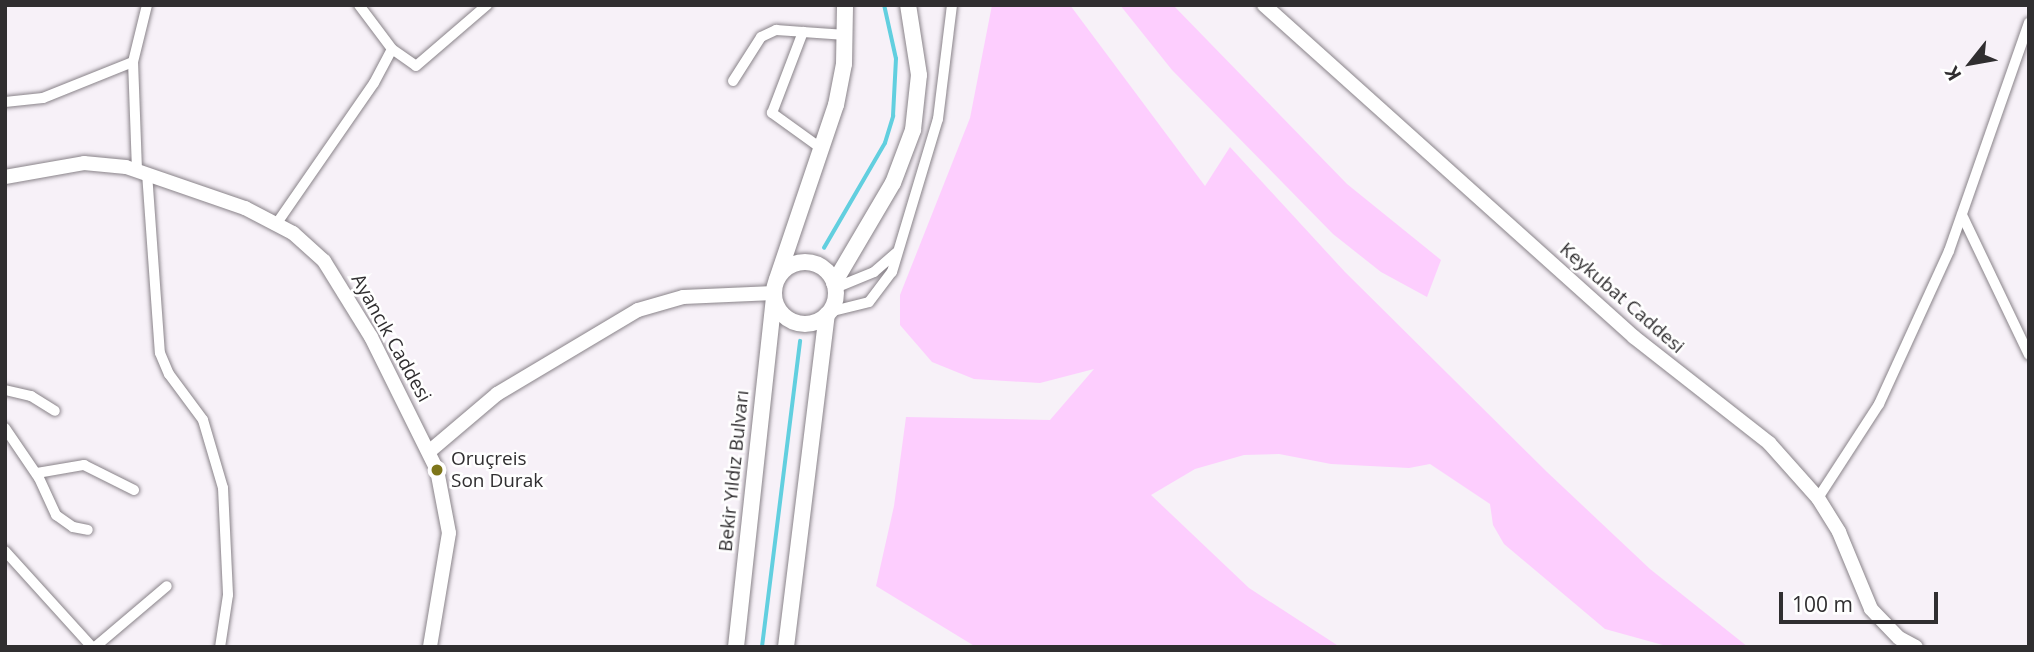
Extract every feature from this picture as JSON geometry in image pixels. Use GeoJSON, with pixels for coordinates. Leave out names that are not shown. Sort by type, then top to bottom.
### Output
{"type":"FeatureCollection","features":[{"type":"Feature","properties":{"kind":"main road","name":"Bekir Yıldız Bulvarı"},"geometry":{"type":"LineString","coordinates":[[736,647],[775,291],[841,85],[846,35],[845,5]]}},
{"type":"Feature","properties":{"kind":"main road"},"geometry":{"type":"LineString","coordinates":[[786,647],[828,314],[835,286],[893,183],[913,130],[919,75],[908,5]]}},
{"type":"Feature","properties":{"kind":"main road"},"geometry":{"type":"LineString","coordinates":[[828,314],[812,323],[798,323],[785,317],[775,291],[791,265],[805,262],[824,268],[835,286]]}},
{"type":"Feature","properties":{"kind":"street"},"geometry":{"type":"LineString","coordinates":[[147,5],[132,62],[160,353],[169,374],[203,420],[223,488],[228,595],[220,647]]}},
{"type":"Feature","properties":{"kind":"street"},"geometry":{"type":"LineString","coordinates":[[359,5],[392,49],[411,65],[422,64],[487,5]]}},
{"type":"Feature","properties":{"kind":"street"},"geometry":{"type":"LineString","coordinates":[[828,314],[861,306],[876,296],[892,272],[935,128],[953,5]]}},
{"type":"Feature","properties":{"kind":"street","name":"Keykubat Caddesi"},"geometry":{"type":"LineString","coordinates":[[1264,5],[1634,337],[1769,443],[1818,498],[1839,532],[1871,609],[1899,638],[1916,647]]}},
{"type":"Feature","properties":{"kind":"street"},"geometry":{"type":"LineString","coordinates":[[1818,498],[1879,404],[1962,215],[2029,23]]}},
{"type":"Feature","properties":{"kind":"street"},"geometry":{"type":"LineString","coordinates":[[733,80],[761,37],[776,30],[846,35]]}},
{"type":"Feature","properties":{"kind":"street"},"geometry":{"type":"LineString","coordinates":[[803,32],[772,113],[822,149]]}},
{"type":"Feature","properties":{"kind":"street"},"geometry":{"type":"LineString","coordinates":[[277,223],[374,83],[392,49]]}},
{"type":"Feature","properties":{"kind":"street"},"geometry":{"type":"LineString","coordinates":[[5,102],[43,98],[132,62]]}},
{"type":"Feature","properties":{"kind":"street","name":"Ayancık Caddesi"},"geometry":{"type":"LineString","coordinates":[[5,177],[84,163],[142,172],[220,197],[277,223],[315,251],[340,282],[430,450],[449,533],[430,647]]}},
{"type":"Feature","properties":{"kind":"street"},"geometry":{"type":"LineString","coordinates":[[1962,215],[2029,355]]}},
{"type":"Feature","properties":{"kind":"street"},"geometry":{"type":"LineString","coordinates":[[835,286],[880,268],[900,246]]}},
{"type":"Feature","properties":{"kind":"street"},"geometry":{"type":"LineString","coordinates":[[430,450],[497,394],[638,310],[683,297],[775,291]]}},
{"type":"Feature","properties":{"kind":"street"},"geometry":{"type":"LineString","coordinates":[[5,390],[31,396],[55,411]]}},
{"type":"Feature","properties":{"kind":"street"},"geometry":{"type":"LineString","coordinates":[[5,428],[37,473],[61,519],[88,530]]}},
{"type":"Feature","properties":{"kind":"street"},"geometry":{"type":"LineString","coordinates":[[37,473],[84,466],[134,491]]}},
{"type":"Feature","properties":{"kind":"street"},"geometry":{"type":"LineString","coordinates":[[5,551],[92,646]]}},
{"type":"Feature","properties":{"kind":"street"},"geometry":{"type":"LineString","coordinates":[[78,647],[92,646],[167,586]]}},
{"type":"Feature","properties":{"kind":"shaded area"},"geometry":{"type":"Polygon","coordinates":[[[992,5],[1070,5],[1205,186],[1230,147],[1345,272],[1547,472],[1650,569],[1748,647],[1670,647],[1605,629],[1504,544],[1493,525],[1490,504],[1430,464],[1409,468],[1331,464],[1279,454],[1244,455],[1195,469],[1151,495],[1249,588],[1340,647],[976,647],[876,586],[894,506],[906,417],[1050,420],[1094,369],[1040,383],[974,379],[932,362],[900,325],[900,295],[970,118],[992,5]]]}},
{"type":"Feature","properties":{"kind":"shaded area"},"geometry":{"type":"Polygon","coordinates":[[[1120,5],[1173,5],[1347,184],[1441,260],[1427,297],[1381,272],[1333,234],[1172,70],[1120,5]]]}},
{"type":"Feature","properties":{"kind":"waterway"},"geometry":{"type":"LineString","coordinates":[[824,248],[885,143],[893,116],[896,59],[884,5]]}},
{"type":"Feature","properties":{"kind":"waterway"},"geometry":{"type":"LineString","coordinates":[[762,647],[800,341]]}},
{"type":"Feature","properties":{"kind":"place","name":"Oruçreis Son Durak"},"geometry":{"type":"Point","coordinates":[437,470]}}]}
